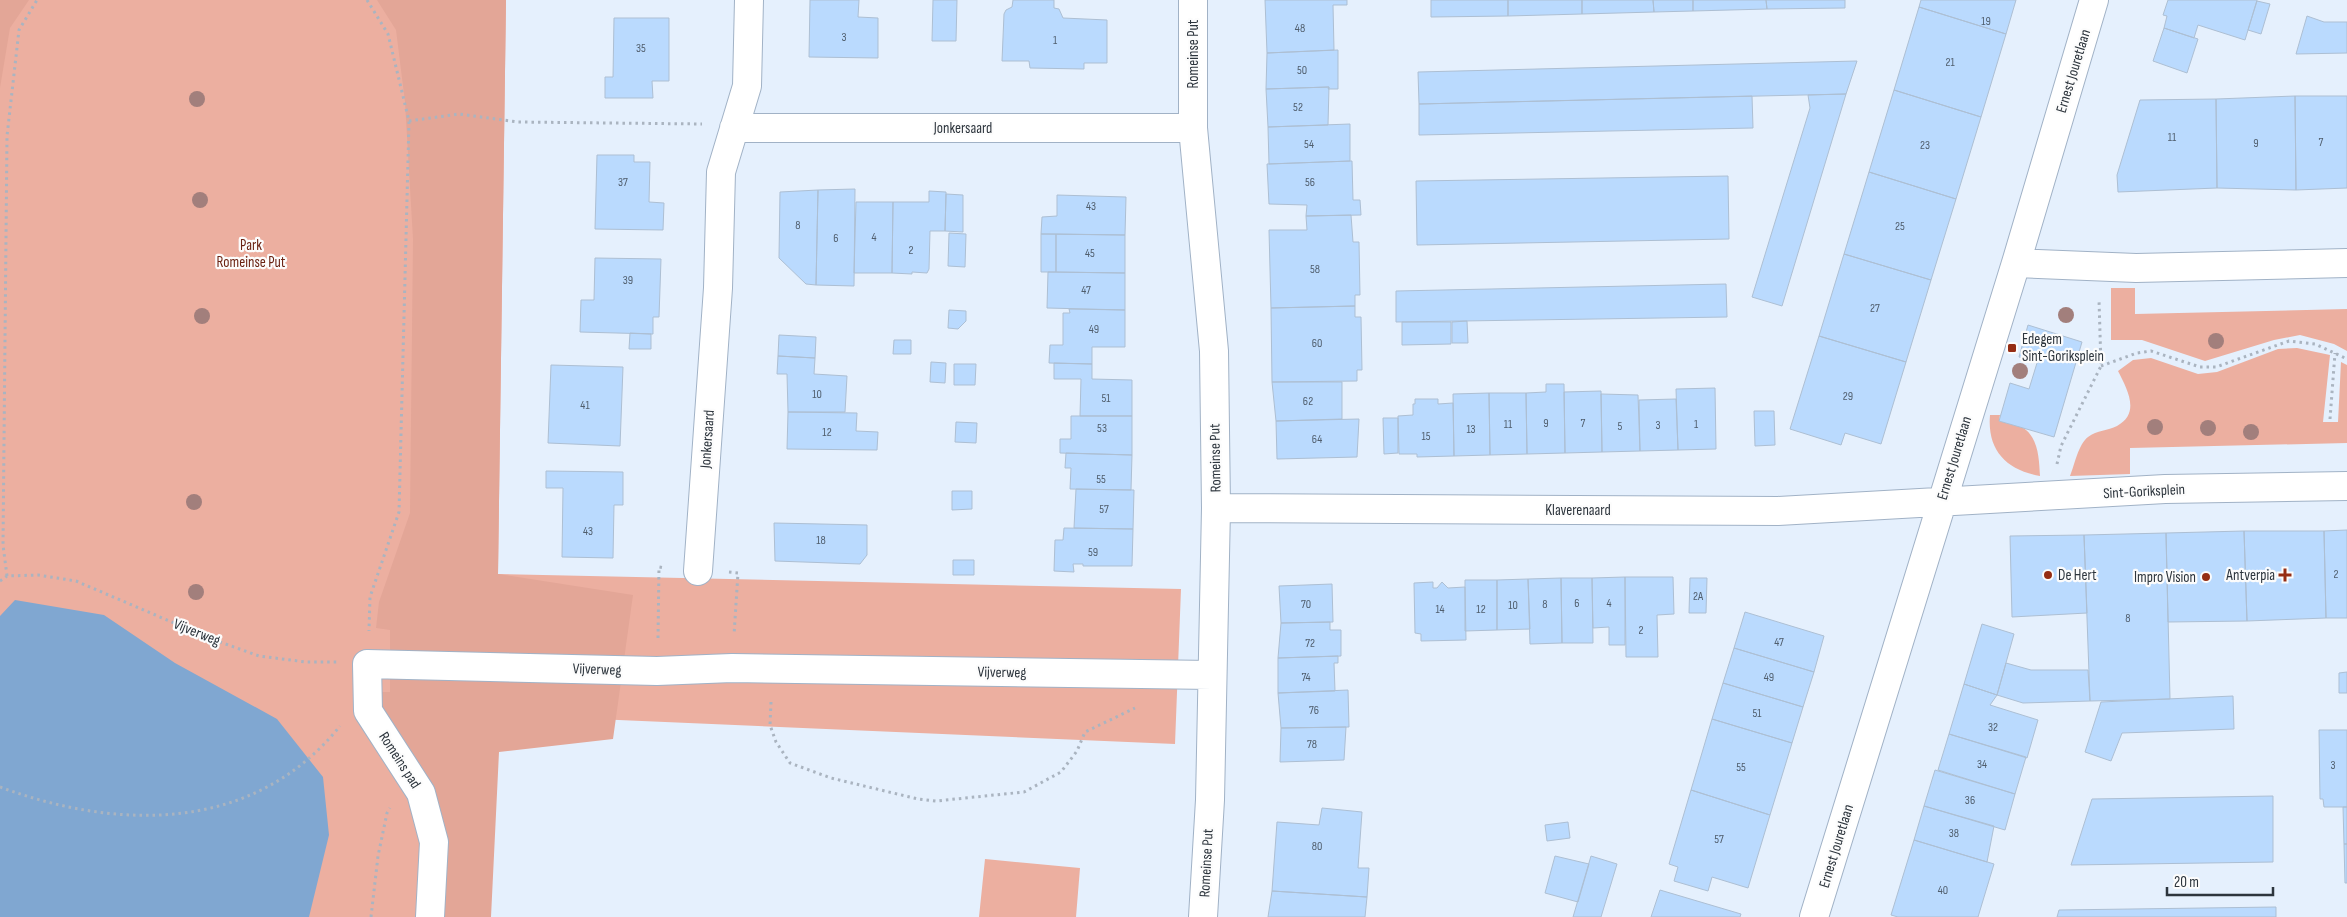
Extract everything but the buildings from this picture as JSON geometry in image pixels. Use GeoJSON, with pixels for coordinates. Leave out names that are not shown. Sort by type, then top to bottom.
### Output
{"type":"FeatureCollection","features":[{"type":"Feature","properties":{"kind":"street","name":"Jonkersaard"},"geometry":{"type":"LineString","coordinates":[[698,571],[718,288],[721,172],[747,86],[749,0]]}},
{"type":"Feature","properties":{"kind":"street","name":"Romeinse Put"},"geometry":{"type":"LineString","coordinates":[[1193,0],[1193,128],[1214,351],[1216,508],[1210,800],[1203,917]]}},
{"type":"Feature","properties":{"kind":"street","name":"Ernest Jouretlaan"},"geometry":{"type":"LineString","coordinates":[[1814,917],[1940,503],[2016,263],[2094,0]]}},
{"type":"Feature","properties":{"kind":"street","name":"Jonkersaard"},"geometry":{"type":"LineString","coordinates":[[734,128],[1193,128]]}},
{"type":"Feature","properties":{"kind":"street"},"geometry":{"type":"LineString","coordinates":[[2016,263],[2136,268],[2347,263]]}},
{"type":"Feature","properties":{"kind":"street","name":"Sint-Goriksplein"},"geometry":{"type":"LineString","coordinates":[[1940,503],[2166,489],[2347,486]]}},
{"type":"Feature","properties":{"kind":"street","name":"Klaverenaard"},"geometry":{"type":"LineString","coordinates":[[1216,508],[1778,511],[1940,503]]}},
{"type":"Feature","properties":{"kind":"street","name":"Vijverweg"},"geometry":{"type":"LineString","coordinates":[[367,664],[658,671],[771,668],[1212,675]]}},
{"type":"Feature","properties":{"kind":"street","name":"Romeins pad"},"geometry":{"type":"LineString","coordinates":[[367,664],[368,711],[421,793],[434,842],[430,917]]}},
{"type":"Feature","properties":{"kind":"path"},"geometry":{"type":"LineString","coordinates":[[0,581],[8,576],[3,546],[2,349],[7,136],[19,30],[37,0]]}},
{"type":"Feature","properties":{"kind":"path"},"geometry":{"type":"LineString","coordinates":[[367,0],[388,34],[409,121],[398,512],[370,597],[367,664]]}},
{"type":"Feature","properties":{"kind":"path"},"geometry":{"type":"LineString","coordinates":[[409,121],[459,114],[518,122],[703,124],[734,128]]}},
{"type":"Feature","properties":{"kind":"path"},"geometry":{"type":"LineString","coordinates":[[2049,496],[2062,446],[2101,366],[2099,267]]}},
{"type":"Feature","properties":{"kind":"path"},"geometry":{"type":"LineString","coordinates":[[2101,366],[2137,353],[2151,351],[2200,367],[2216,367],[2289,341],[2315,344],[2347,359]]}},
{"type":"Feature","properties":{"kind":"path"},"geometry":{"type":"LineString","coordinates":[[2330,419],[2335,353]]}},
{"type":"Feature","properties":{"kind":"path"},"geometry":{"type":"LineString","coordinates":[[658,671],[659,567],[738,573],[732,668]]}},
{"type":"Feature","properties":{"kind":"path","name":"Vijverweg"},"geometry":{"type":"LineString","coordinates":[[8,576],[38,575],[76,581],[209,638],[259,656],[306,662],[367,664]]}},
{"type":"Feature","properties":{"kind":"path"},"geometry":{"type":"LineString","coordinates":[[771,668],[770,725],[776,742],[790,764],[832,778],[936,801],[1024,792],[1061,772],[1077,751],[1085,732],[1138,706]]}},
{"type":"Feature","properties":{"kind":"path"},"geometry":{"type":"LineString","coordinates":[[0,787],[95,812],[126,816],[190,814],[221,807],[251,796],[289,774],[317,750]]}},
{"type":"Feature","properties":{"kind":"path"},"geometry":{"type":"LineString","coordinates":[[371,917],[378,856],[387,813],[411,777]]}},
{"type":"Feature","properties":{"kind":"green space","name":"Park Romeinse Put"},"geometry":{"type":"Polygon","coordinates":[[[0,0],[506,0],[498,574],[1181,589],[1175,744],[479,714],[483,917],[0,917],[0,0]]]}},
{"type":"Feature","properties":{"kind":"green space"},"geometry":{"type":"Polygon","coordinates":[[[2111,288],[2135,288],[2135,314],[2347,309],[2347,351],[2334,344],[2300,335],[2274,340],[2205,361],[2142,340],[2111,340],[2111,288]]]}},
{"type":"Feature","properties":{"kind":"green space"},"geometry":{"type":"Polygon","coordinates":[[[2297,348],[2330,355],[2323,422],[2338,422],[2341,362],[2347,365],[2347,443],[2130,448],[2130,474],[2070,476],[2079,450],[2085,440],[2095,433],[2117,426],[2129,414],[2130,400],[2118,371],[2133,360],[2151,358],[2198,374],[2217,372],[2278,349],[2297,348]]]}},
{"type":"Feature","properties":{"kind":"green space"},"geometry":{"type":"Polygon","coordinates":[[[1990,415],[2000,415],[1999,421],[2014,424],[2026,430],[2036,445],[2040,476],[2017,469],[2001,456],[1992,438],[1990,415]]]}},
{"type":"Feature","properties":{"kind":"green space"},"geometry":{"type":"Polygon","coordinates":[[[985,859],[1080,868],[1076,917],[979,917],[985,859]]]}},
{"type":"Feature","properties":{"kind":"shaded area"},"geometry":{"type":"Polygon","coordinates":[[[0,0],[29,0],[10,28],[0,88],[0,0]]]}},
{"type":"Feature","properties":{"kind":"shaded area"},"geometry":{"type":"Polygon","coordinates":[[[377,0],[506,0],[498,574],[633,595],[613,739],[499,752],[491,917],[440,917],[443,842],[380,713],[375,692],[390,692],[390,630],[376,628],[379,602],[410,513],[413,239],[405,102],[396,30],[377,0]]]}},
{"type":"Feature","properties":{"kind":"water"},"geometry":{"type":"Polygon","coordinates":[[[15,600],[104,615],[175,663],[277,719],[323,777],[329,835],[309,917],[0,917],[0,616],[15,600]]]}},
{"type":"Feature","properties":{"kind":"place","name":"Edegem Sint-Goriksplein"},"geometry":{"type":"Point","coordinates":[2012,348]}},
{"type":"Feature","properties":{"kind":"place","name":"De Hert"},"geometry":{"type":"Point","coordinates":[2048,575]}},
{"type":"Feature","properties":{"kind":"place","name":"Antverpia"},"geometry":{"type":"Point","coordinates":[2285,575]}},
{"type":"Feature","properties":{"kind":"place","name":"Impro Vision"},"geometry":{"type":"Point","coordinates":[2206,577]}}]}
